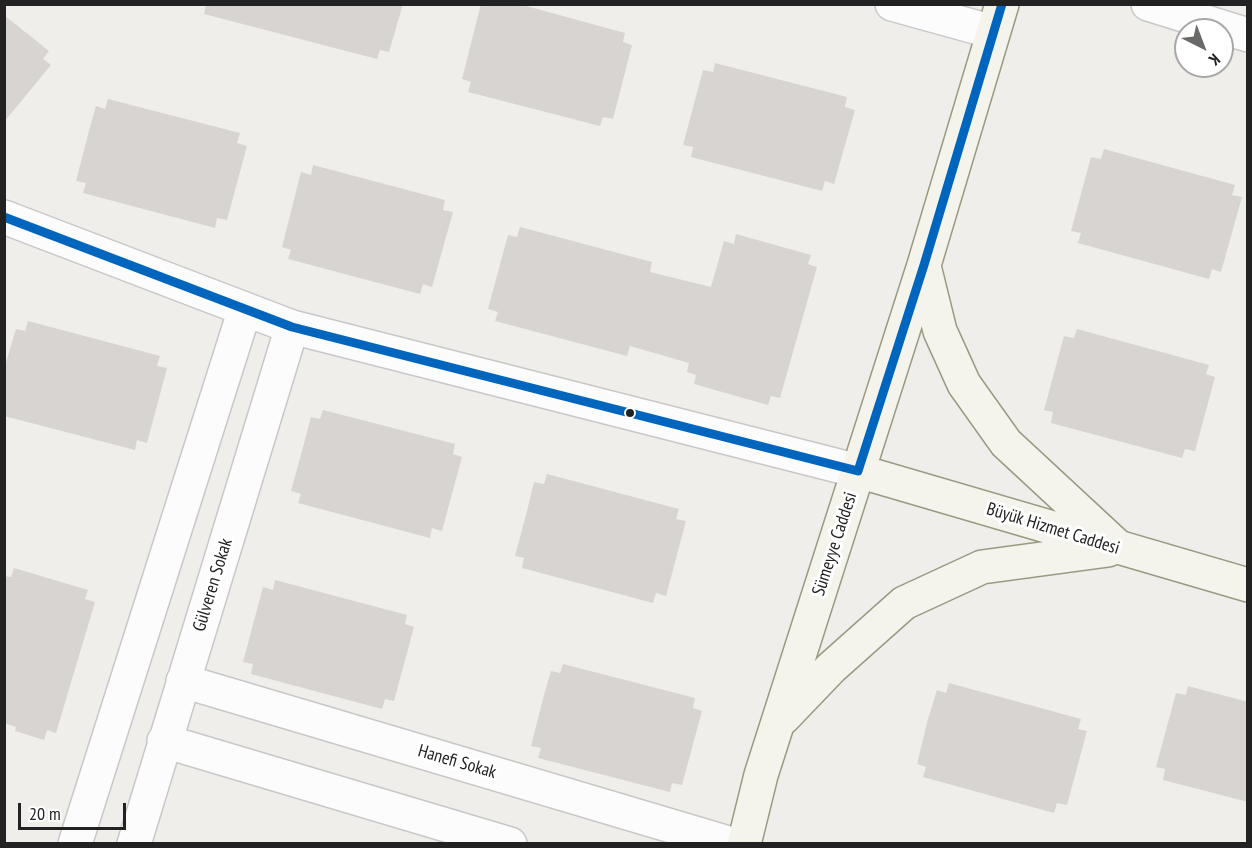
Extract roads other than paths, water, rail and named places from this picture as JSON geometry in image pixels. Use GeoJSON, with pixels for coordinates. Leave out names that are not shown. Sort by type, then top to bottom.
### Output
{"type":"FeatureCollection","features":[{"type":"Feature","properties":{"kind":"street"},"geometry":{"type":"LineString","coordinates":[[892,4],[998,18]]}},
{"type":"Feature","properties":{"kind":"street"},"geometry":{"type":"LineString","coordinates":[[1148,4],[1248,35]]}},
{"type":"Feature","properties":{"kind":"street","name":"Sümeyye Caddesi"},"geometry":{"type":"LineString","coordinates":[[744,843],[778,723],[924,265],[998,18]]}},
{"type":"Feature","properties":{"kind":"street"},"geometry":{"type":"LineString","coordinates":[[4,217],[292,327],[858,471]]}},
{"type":"Feature","properties":{"kind":"street"},"geometry":{"type":"LineString","coordinates":[[924,265],[939,331],[970,392],[1006,443],[1119,548]]}},
{"type":"Feature","properties":{"kind":"street"},"geometry":{"type":"LineString","coordinates":[[75,843],[245,309]]}},
{"type":"Feature","properties":{"kind":"street","name":"Gülveren Sokak"},"geometry":{"type":"LineString","coordinates":[[134,843],[292,327]]}},
{"type":"Feature","properties":{"kind":"street","name":"Büyük Hizmet Caddesi"},"geometry":{"type":"LineString","coordinates":[[858,471],[1248,585]]}},
{"type":"Feature","properties":{"kind":"street"},"geometry":{"type":"LineString","coordinates":[[778,723],[831,668],[904,603],[982,567],[1119,548]]}},
{"type":"Feature","properties":{"kind":"street","name":"Hanefi Sokak"},"geometry":{"type":"LineString","coordinates":[[183,681],[732,843]]}},
{"type":"Feature","properties":{"kind":"street"},"geometry":{"type":"LineString","coordinates":[[164,741],[510,843]]}}]}
